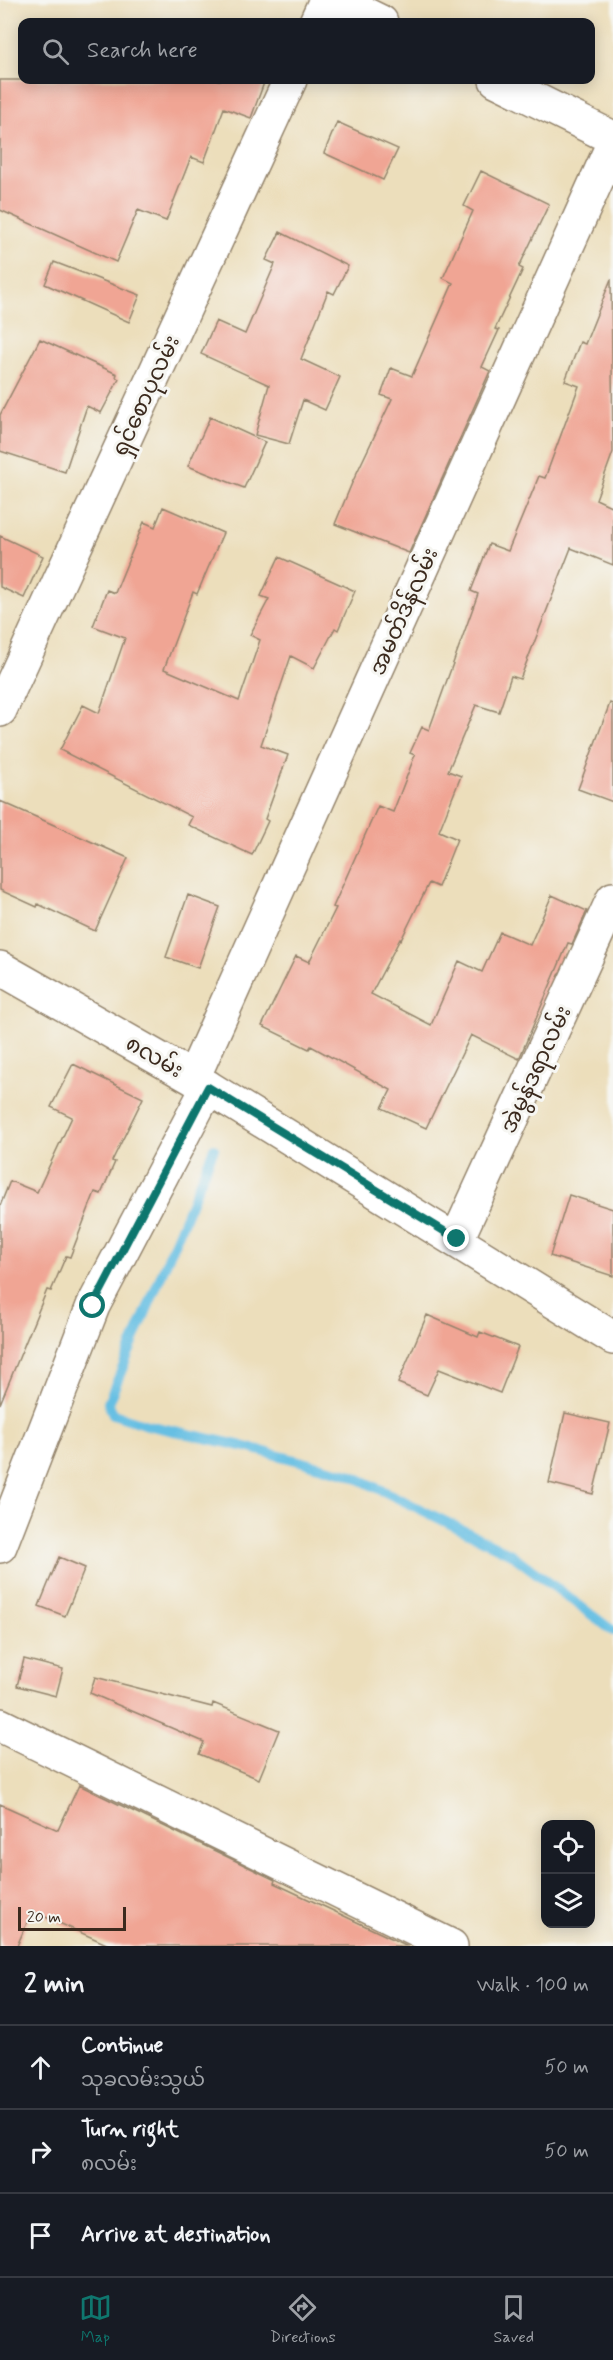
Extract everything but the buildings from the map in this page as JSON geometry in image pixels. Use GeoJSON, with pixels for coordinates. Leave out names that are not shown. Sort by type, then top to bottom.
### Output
{"type":"FeatureCollection","features":[{"type":"Feature","properties":{"kind":"street"},"geometry":{"type":"LineString","coordinates":[[318,18],[326,0]]}},
{"type":"Feature","properties":{"kind":"street"},"geometry":{"type":"LineString","coordinates":[[336,0],[373,18]]}},
{"type":"Feature","properties":{"kind":"street","name":"ရှင်စောပုလမ်း"},"geometry":{"type":"LineString","coordinates":[[0,710],[288,84]]}},
{"type":"Feature","properties":{"kind":"street"},"geometry":{"type":"LineString","coordinates":[[504,84],[613,138]]}},
{"type":"Feature","properties":{"kind":"street","name":"အမတ်ဒိန်လမ်း"},"geometry":{"type":"LineString","coordinates":[[0,1546],[93,1306],[200,1083],[613,144]]}},
{"type":"Feature","properties":{"kind":"street","name":"အဲမွန်ဒရာလမ်း"},"geometry":{"type":"LineString","coordinates":[[457,1239],[613,899]]}},
{"type":"Feature","properties":{"kind":"street","name":"၈လမ်း"},"geometry":{"type":"LineString","coordinates":[[0,968],[200,1083],[457,1239],[613,1338]]}},
{"type":"Feature","properties":{"kind":"street"},"geometry":{"type":"LineString","coordinates":[[0,1725],[451,1946]]}},
{"type":"Feature","properties":{"kind":"waterway"},"geometry":{"type":"LineString","coordinates":[[214,1148],[108,1403],[113,1414],[147,1425],[242,1446],[349,1474],[511,1554],[613,1631]]}},
{"type":"Feature","properties":{"kind":"route"},"geometry":{"type":"LineString","coordinates":[[93,1306],[208,1087],[457,1239]]}}]}
